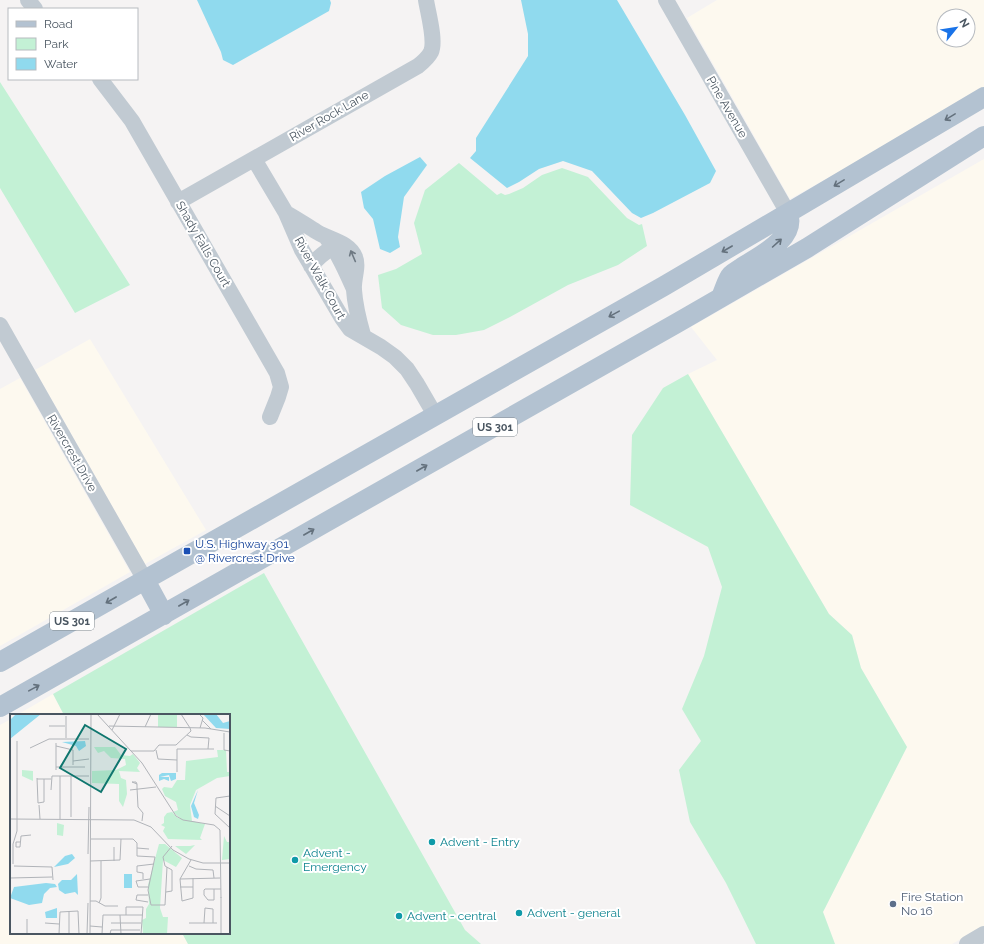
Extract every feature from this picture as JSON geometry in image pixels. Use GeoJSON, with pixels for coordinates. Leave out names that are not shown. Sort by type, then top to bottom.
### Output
{"type":"FeatureCollection","features":[{"type":"Feature","properties":{"kind":"main road","name":"US 301"},"geometry":{"type":"LineString","coordinates":[[0,662],[664,286],[984,97]]}},
{"type":"Feature","properties":{"kind":"main road","name":"US 301"},"geometry":{"type":"LineString","coordinates":[[0,707],[808,248],[984,136]]}},
{"type":"Feature","properties":{"kind":"main road"},"geometry":{"type":"LineString","coordinates":[[721,297],[730,275],[768,251],[782,239],[787,230],[790,219],[788,213]]}},
{"type":"Feature","properties":{"kind":"main road"},"geometry":{"type":"LineString","coordinates":[[145,580],[164,615]]}},
{"type":"Feature","properties":{"kind":"street"},"geometry":{"type":"LineString","coordinates":[[28,0],[34,8]]}},
{"type":"Feature","properties":{"kind":"street","name":"River Rock Lane"},"geometry":{"type":"LineString","coordinates":[[178,202],[418,66],[432,51],[433,41],[426,0]]}},
{"type":"Feature","properties":{"kind":"street","name":"Pine Avenue"},"geometry":{"type":"LineString","coordinates":[[666,0],[788,213]]}},
{"type":"Feature","properties":{"kind":"street","name":"Shady Falls Court"},"geometry":{"type":"LineString","coordinates":[[101,80],[132,121],[277,373],[281,387],[270,417]]}},
{"type":"Feature","properties":{"kind":"street","name":"River Walk Court"},"geometry":{"type":"LineString","coordinates":[[254,159],[286,213],[302,250],[342,318],[350,328],[395,357],[407,369],[435,415]]}},
{"type":"Feature","properties":{"kind":"street","name":"River Walk Court"},"geometry":{"type":"LineString","coordinates":[[286,213],[330,242],[336,240],[352,251],[355,258],[356,272],[354,289],[358,318],[363,335]]}},
{"type":"Feature","properties":{"kind":"street"},"geometry":{"type":"LineString","coordinates":[[311,266],[330,242]]}},
{"type":"Feature","properties":{"kind":"street","name":"Rivercrest Drive"},"geometry":{"type":"LineString","coordinates":[[0,325],[145,580]]}},
{"type":"Feature","properties":{"kind":"street"},"geometry":{"type":"LineString","coordinates":[[967,944],[984,934]]}},
{"type":"Feature","properties":{"kind":"shaded area"},"geometry":{"type":"Polygon","coordinates":[[[717,0],[984,0],[984,88],[896,140],[790,199],[687,18],[717,0]]]}},
{"type":"Feature","properties":{"kind":"shaded area"},"geometry":{"type":"Polygon","coordinates":[[[984,159],[984,926],[952,944],[835,944],[823,912],[907,747],[861,668],[852,635],[829,614],[688,374],[717,360],[691,327],[984,159]]]}},
{"type":"Feature","properties":{"kind":"shaded area"},"geometry":{"type":"Polygon","coordinates":[[[90,339],[206,530],[145,564],[35,370],[90,339]]]}},
{"type":"Feature","properties":{"kind":"shaded area"},"geometry":{"type":"Polygon","coordinates":[[[20,378],[130,572],[0,646],[0,389],[20,378]]]}},
{"type":"Feature","properties":{"kind":"shaded area"},"geometry":{"type":"Polygon","coordinates":[[[53,694],[63,714],[19,714],[53,694]]]}},
{"type":"Feature","properties":{"kind":"shaded area"},"geometry":{"type":"Polygon","coordinates":[[[10,720],[10,934],[183,934],[188,944],[0,944],[0,725],[10,720]]]}},
{"type":"Feature","properties":{"kind":"green space"},"geometry":{"type":"Polygon","coordinates":[[[0,82],[130,285],[75,313],[0,188],[0,82]]]}},
{"type":"Feature","properties":{"kind":"green space"},"geometry":{"type":"Polygon","coordinates":[[[459,163],[497,195],[501,193],[505,195],[509,194],[523,188],[542,175],[562,168],[588,177],[627,218],[639,225],[642,224],[647,246],[618,265],[568,285],[484,330],[456,335],[433,335],[401,325],[382,308],[378,275],[396,269],[422,254],[414,223],[425,190],[459,163]]]}},
{"type":"Feature","properties":{"kind":"green space"},"geometry":{"type":"Polygon","coordinates":[[[688,374],[829,614],[852,635],[861,668],[907,747],[823,912],[835,944],[756,944],[726,883],[690,822],[679,770],[701,741],[682,709],[704,656],[722,587],[708,547],[630,505],[632,435],[663,388],[688,374]]]}},
{"type":"Feature","properties":{"kind":"green space"},"geometry":{"type":"Polygon","coordinates":[[[264,573],[465,930],[481,944],[188,944],[183,934],[230,934],[230,714],[63,714],[53,694],[264,573]]]}},
{"type":"Feature","properties":{"kind":"water"},"geometry":{"type":"Polygon","coordinates":[[[197,0],[330,0],[331,3],[329,11],[233,65],[223,60],[221,52],[197,0]]]}},
{"type":"Feature","properties":{"kind":"water"},"geometry":{"type":"Polygon","coordinates":[[[521,0],[617,0],[685,115],[716,171],[710,183],[641,218],[632,213],[592,171],[563,161],[539,169],[507,188],[470,158],[476,151],[476,138],[528,56],[528,34],[521,0]]]}},
{"type":"Feature","properties":{"kind":"water"},"geometry":{"type":"Polygon","coordinates":[[[420,157],[427,165],[404,197],[398,237],[400,247],[390,253],[380,249],[373,219],[364,208],[361,192],[385,176],[420,157]]]}},
{"type":"Feature","properties":{"kind":"place","name":"U.S. Highway 301 @ Rivercrest Drive"},"geometry":{"type":"Point","coordinates":[187,551]}},
{"type":"Feature","properties":{"kind":"place","name":"Advent - Entry"},"geometry":{"type":"Point","coordinates":[432,842]}},
{"type":"Feature","properties":{"kind":"place","name":"Advent - Emergency"},"geometry":{"type":"Point","coordinates":[295,860]}},
{"type":"Feature","properties":{"kind":"place","name":"Fire Station No 16"},"geometry":{"type":"Point","coordinates":[893,904]}},
{"type":"Feature","properties":{"kind":"place","name":"Advent - general"},"geometry":{"type":"Point","coordinates":[519,913]}},
{"type":"Feature","properties":{"kind":"place","name":"Advent - central"},"geometry":{"type":"Point","coordinates":[399,916]}}]}
